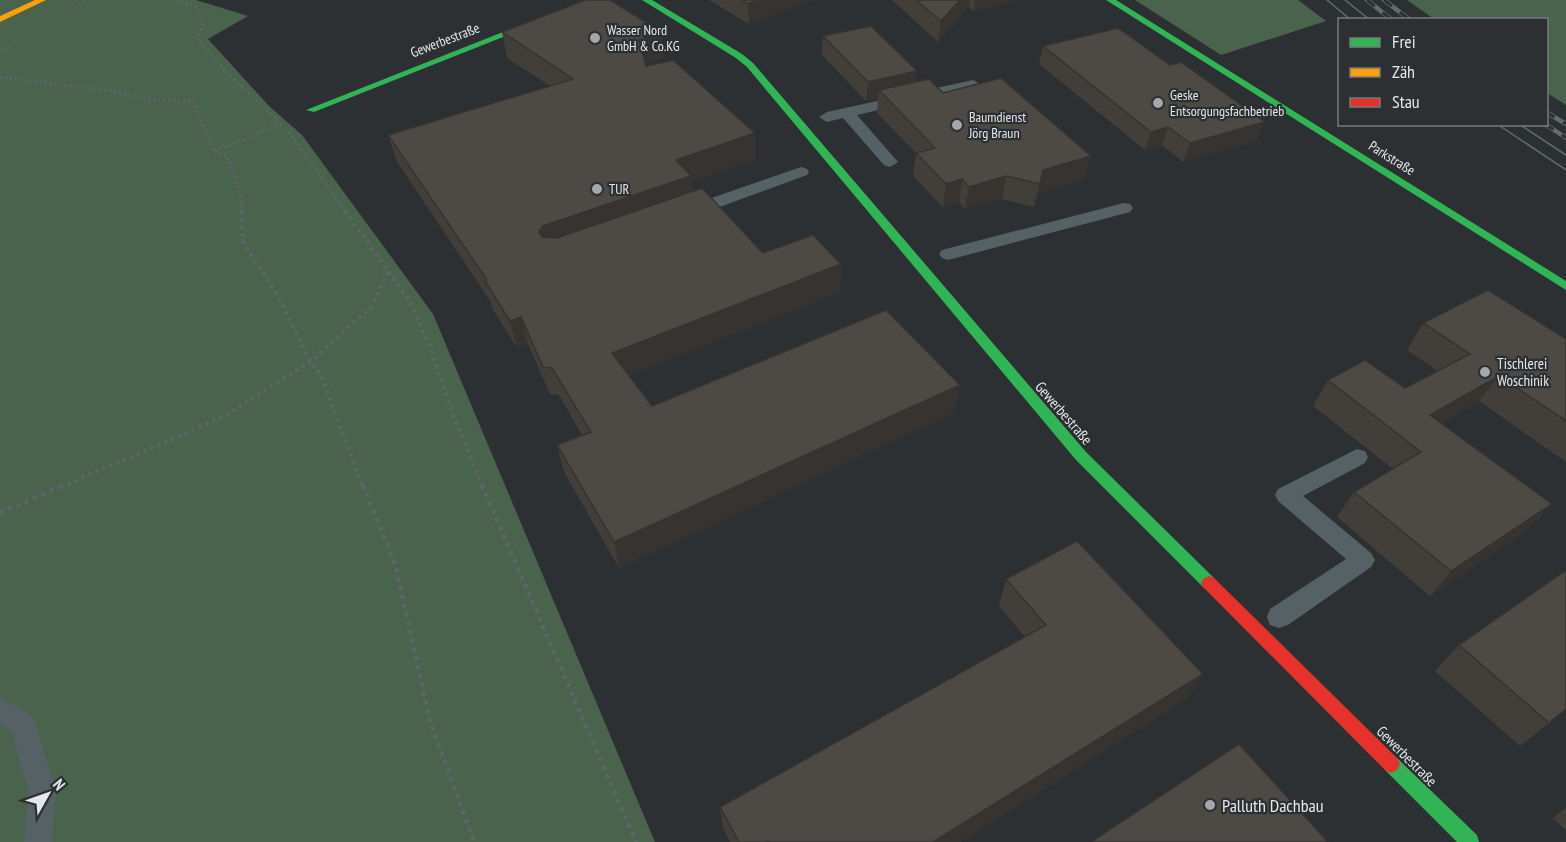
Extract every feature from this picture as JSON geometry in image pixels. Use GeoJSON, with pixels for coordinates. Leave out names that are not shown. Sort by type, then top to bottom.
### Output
{"type":"FeatureCollection","features":[{"type":"Feature","properties":{"kind":"street"},"geometry":{"type":"LineString","coordinates":[[0,19],[42,0]]}},
{"type":"Feature","properties":{"kind":"street","name":"Gewerbestraße"},"geometry":{"type":"LineString","coordinates":[[311,111],[592,0]]}},
{"type":"Feature","properties":{"kind":"street","name":"Gewerbestraße"},"geometry":{"type":"LineString","coordinates":[[646,0],[739,56],[750,65],[1081,456],[1470,842]]}},
{"type":"Feature","properties":{"kind":"street","name":"Parkstraße"},"geometry":{"type":"LineString","coordinates":[[1110,0],[1566,286]]}},
{"type":"Feature","properties":{"kind":"lane"},"geometry":{"type":"LineString","coordinates":[[827,117],[973,84]]}},
{"type":"Feature","properties":{"kind":"lane"},"geometry":{"type":"LineString","coordinates":[[847,113],[890,162]]}},
{"type":"Feature","properties":{"kind":"lane"},"geometry":{"type":"LineString","coordinates":[[668,219],[801,172]]}},
{"type":"Feature","properties":{"kind":"lane"},"geometry":{"type":"LineString","coordinates":[[948,254],[1124,208]]}},
{"type":"Feature","properties":{"kind":"lane"},"geometry":{"type":"LineString","coordinates":[[1279,617],[1363,560],[1286,495],[1357,457]]}},
{"type":"Feature","properties":{"kind":"lane"},"geometry":{"type":"LineString","coordinates":[[0,709],[23,725],[36,769],[42,791],[38,842]]}},
{"type":"Feature","properties":{"kind":"path"},"geometry":{"type":"LineString","coordinates":[[176,0],[196,8],[204,23],[198,40],[228,74],[282,123],[316,167],[409,300],[430,346],[453,415],[519,574],[636,842]]}},
{"type":"Feature","properties":{"kind":"path"},"geometry":{"type":"LineString","coordinates":[[0,77],[110,91],[147,99],[194,102],[214,152]]}},
{"type":"Feature","properties":{"kind":"path"},"geometry":{"type":"LineString","coordinates":[[214,152],[311,111]]}},
{"type":"Feature","properties":{"kind":"path"},"geometry":{"type":"LineString","coordinates":[[214,152],[227,156],[241,194],[243,242],[264,271],[310,362],[320,373],[352,460],[395,563],[430,721],[474,842]]}},
{"type":"Feature","properties":{"kind":"path"},"geometry":{"type":"LineString","coordinates":[[0,513],[223,417],[310,362],[371,308],[388,271]]}},
{"type":"Feature","properties":{"kind":"green space"},"geometry":{"type":"Polygon","coordinates":[[[0,0],[196,0],[248,16],[208,39],[269,106],[302,135],[433,314],[655,842],[0,842],[0,0]]]}},
{"type":"Feature","properties":{"kind":"green space"},"geometry":{"type":"Polygon","coordinates":[[[1135,0],[1298,0],[1326,21],[1221,55],[1135,0]]]}},
{"type":"Feature","properties":{"kind":"green space"},"geometry":{"type":"Polygon","coordinates":[[[1407,0],[1566,0],[1566,105],[1548,94],[1548,18],[1433,18],[1407,0]]]}},
{"type":"Feature","properties":{"kind":"building"},"geometry":{"type":"Polygon","coordinates":[[[585,0],[610,0],[662,32],[639,40],[646,66],[673,60],[755,133],[676,160],[691,176],[543,226],[539,232],[542,237],[557,238],[702,188],[763,253],[813,235],[841,264],[612,353],[652,406],[886,310],[960,385],[614,542],[557,445],[591,432],[552,368],[543,367],[521,317],[510,321],[485,281],[487,280],[388,135],[573,79],[502,32],[585,0]]]}},
{"type":"Feature","properties":{"kind":"building"},"geometry":{"type":"Polygon","coordinates":[[[742,0],[759,0],[748,4],[742,0]]]}},
{"type":"Feature","properties":{"kind":"building"},"geometry":{"type":"Polygon","coordinates":[[[916,0],[960,0],[941,21],[916,0]]]}},
{"type":"Feature","properties":{"kind":"building"},"geometry":{"type":"Polygon","coordinates":[[[871,26],[917,71],[868,82],[823,36],[871,26]]]}},
{"type":"Feature","properties":{"kind":"building"},"geometry":{"type":"Polygon","coordinates":[[[1118,28],[1170,65],[1181,62],[1265,122],[1190,143],[1168,127],[1151,132],[1043,46],[1118,28]]]}},
{"type":"Feature","properties":{"kind":"building"},"geometry":{"type":"Polygon","coordinates":[[[1001,78],[1091,156],[1043,170],[1040,184],[1006,176],[969,187],[962,179],[946,184],[916,153],[935,148],[879,90],[929,79],[943,93],[1001,78]]]}},
{"type":"Feature","properties":{"kind":"building"},"geometry":{"type":"Polygon","coordinates":[[[1488,290],[1566,339],[1566,421],[1499,376],[1430,415],[1552,504],[1451,571],[1354,492],[1421,452],[1328,380],[1365,360],[1405,388],[1470,354],[1423,323],[1488,290]]]}},
{"type":"Feature","properties":{"kind":"building"},"geometry":{"type":"Polygon","coordinates":[[[1077,541],[1203,674],[933,842],[739,842],[720,807],[1046,625],[1006,579],[1077,541]]]}},
{"type":"Feature","properties":{"kind":"building"},"geometry":{"type":"Polygon","coordinates":[[[1566,570],[1566,709],[1549,723],[1459,645],[1566,570]]]}},
{"type":"Feature","properties":{"kind":"building"},"geometry":{"type":"Polygon","coordinates":[[[1239,744],[1328,842],[1091,842],[1239,744]]]}},
{"type":"Feature","properties":{"kind":"tram line"},"geometry":{"type":"LineString","coordinates":[[1327,0],[1349,18]]}},
{"type":"Feature","properties":{"kind":"tram line"},"geometry":{"type":"LineString","coordinates":[[1345,0],[1368,18]]}},
{"type":"Feature","properties":{"kind":"tram line"},"geometry":{"type":"LineString","coordinates":[[1500,126],[1566,170]]}},
{"type":"Feature","properties":{"kind":"tram line"},"geometry":{"type":"LineString","coordinates":[[1522,126],[1566,155]]}},
{"type":"Feature","properties":{"kind":"railway"},"geometry":{"type":"LineString","coordinates":[[1367,0],[1390,18]]}},
{"type":"Feature","properties":{"kind":"railway"},"geometry":{"type":"LineString","coordinates":[[1384,0],[1407,18]]}},
{"type":"Feature","properties":{"kind":"railway"},"geometry":{"type":"LineString","coordinates":[[1548,113],[1566,124]]}},
{"type":"Feature","properties":{"kind":"railway"},"geometry":{"type":"LineString","coordinates":[[1548,126],[1566,138]]}},
{"type":"Feature","properties":{"kind":"traffic: fast"},"geometry":{"type":"LineString","coordinates":[[311,110],[592,0]]}},
{"type":"Feature","properties":{"kind":"traffic: fast"},"geometry":{"type":"LineString","coordinates":[[646,0],[739,56],[750,65],[1081,456],[1209,583]]}},
{"type":"Feature","properties":{"kind":"traffic: fast"},"geometry":{"type":"LineString","coordinates":[[1110,0],[1566,286]]}},
{"type":"Feature","properties":{"kind":"traffic: fast"},"geometry":{"type":"LineString","coordinates":[[1391,764],[1470,842]]}},
{"type":"Feature","properties":{"kind":"traffic: slow"},"geometry":{"type":"LineString","coordinates":[[0,19],[42,0]]}},
{"type":"Feature","properties":{"kind":"traffic: jam"},"geometry":{"type":"LineString","coordinates":[[1209,583],[1391,764]]}},
{"type":"Feature","properties":{"kind":"place","name":"Wasser Nord GmbH & Co.KG"},"geometry":{"type":"Point","coordinates":[595,38]}},
{"type":"Feature","properties":{"kind":"place","name":"Geske Entsorgungsfachbetrieb"},"geometry":{"type":"Point","coordinates":[1158,103]}},
{"type":"Feature","properties":{"kind":"place","name":"Baumdienst Jörg Braun"},"geometry":{"type":"Point","coordinates":[957,125]}},
{"type":"Feature","properties":{"kind":"place","name":"TUR"},"geometry":{"type":"Point","coordinates":[597,189]}},
{"type":"Feature","properties":{"kind":"place","name":"Tischlerei Woschinik"},"geometry":{"type":"Point","coordinates":[1485,372]}},
{"type":"Feature","properties":{"kind":"place","name":"Palluth Dachbau"},"geometry":{"type":"Point","coordinates":[1210,805]}}]}
